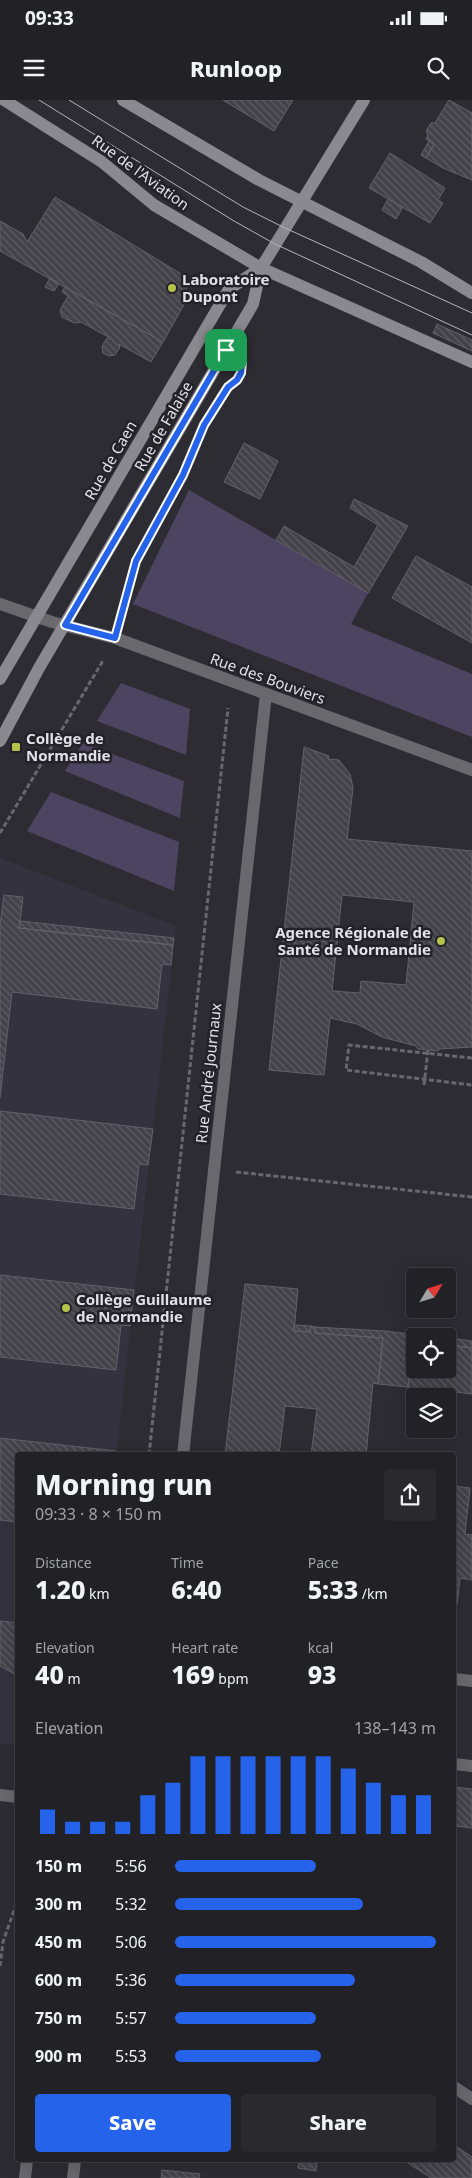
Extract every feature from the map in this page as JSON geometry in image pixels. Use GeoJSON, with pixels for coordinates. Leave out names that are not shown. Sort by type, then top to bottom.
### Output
{"type":"FeatureCollection","features":[{"type":"Feature","properties":{"kind":"main road","name":"Rue de l'Aviation"},"geometry":{"type":"LineString","coordinates":[[4,100],[102,162],[154,204],[261,268],[472,362]]}},
{"type":"Feature","properties":{"kind":"main road"},"geometry":{"type":"LineString","coordinates":[[123,100],[259,180],[420,262],[472,293]]}},
{"type":"Feature","properties":{"kind":"main road","name":"Rue de Falaise"},"geometry":{"type":"LineString","coordinates":[[0,741],[39,668],[58,624],[253,304],[261,268],[364,100]]}},
{"type":"Feature","properties":{"kind":"main road","name":"Rue de Caen"},"geometry":{"type":"LineString","coordinates":[[0,679],[229,289],[261,268]]}},
{"type":"Feature","properties":{"kind":"street","name":"Rue des Bouviers"},"geometry":{"type":"LineString","coordinates":[[0,604],[58,624],[115,638],[472,770]]}},
{"type":"Feature","properties":{"kind":"street","name":"Rue André Journaux"},"geometry":{"type":"LineString","coordinates":[[183,1452],[266,694]]}},
{"type":"Feature","properties":{"kind":"street"},"geometry":{"type":"LineString","coordinates":[[456,1679],[472,1681]]}},
{"type":"Feature","properties":{"kind":"street"},"geometry":{"type":"LineString","coordinates":[[456,1764],[472,1766]]}},
{"type":"Feature","properties":{"kind":"street"},"geometry":{"type":"LineString","coordinates":[[0,1795],[15,1797]]}},
{"type":"Feature","properties":{"kind":"street"},"geometry":{"type":"LineString","coordinates":[[456,2088],[472,2099]]}},
{"type":"Feature","properties":{"kind":"street"},"geometry":{"type":"LineString","coordinates":[[25,2178],[27,2162]]}},
{"type":"Feature","properties":{"kind":"street"},"geometry":{"type":"LineString","coordinates":[[73,2178],[75,2162]]}},
{"type":"Feature","properties":{"kind":"path"},"geometry":{"type":"LineString","coordinates":[[0,833],[115,638],[136,561],[190,459]]}},
{"type":"Feature","properties":{"kind":"path"},"geometry":{"type":"LineString","coordinates":[[149,1452],[228,708]]}},
{"type":"Feature","properties":{"kind":"path"},"geometry":{"type":"LineString","coordinates":[[472,1058],[428,1051],[349,1045],[346,1070],[424,1082],[472,1084]]}},
{"type":"Feature","properties":{"kind":"path"},"geometry":{"type":"LineString","coordinates":[[424,1082],[428,1051]]}},
{"type":"Feature","properties":{"kind":"path"},"geometry":{"type":"LineString","coordinates":[[242,1172],[472,1197]]}},
{"type":"Feature","properties":{"kind":"path"},"geometry":{"type":"LineString","coordinates":[[0,1966],[3,1942],[15,1908]]}},
{"type":"Feature","properties":{"kind":"shaded area"},"geometry":{"type":"Polygon","coordinates":[[[189,490],[368,593],[351,624],[472,674],[472,737],[133,604],[189,490]]]}},
{"type":"Feature","properties":{"kind":"shaded area"},"geometry":{"type":"Polygon","coordinates":[[[121,683],[190,709],[186,755],[97,721],[121,683]]]}},
{"type":"Feature","properties":{"kind":"shaded area"},"geometry":{"type":"Polygon","coordinates":[[[83,743],[184,781],[180,818],[65,771],[83,743]]]}},
{"type":"Feature","properties":{"kind":"shaded area"},"geometry":{"type":"Polygon","coordinates":[[[51,792],[179,842],[174,891],[27,831],[51,792]]]}},
{"type":"Feature","properties":{"kind":"shaded area","name":"Collège Guillaume de Normandie"},"geometry":{"type":"Polygon","coordinates":[[[0,858],[176,926],[116,1452],[15,1452],[15,1745],[0,1743],[0,858]]]}},
{"type":"Feature","properties":{"kind":"building"},"geometry":{"type":"Polygon","coordinates":[[[223,100],[293,100],[274,131],[223,100]]]}},
{"type":"Feature","properties":{"kind":"building"},"geometry":{"type":"Polygon","coordinates":[[[449,100],[472,113],[472,180],[443,168],[426,158],[434,144],[426,139],[428,135],[426,131],[431,123],[435,123],[449,100]]]}},
{"type":"Feature","properties":{"kind":"building"},"geometry":{"type":"Polygon","coordinates":[[[429,141],[434,144],[426,158],[421,155],[429,141]]]}},
{"type":"Feature","properties":{"kind":"building"},"geometry":{"type":"Polygon","coordinates":[[[390,153],[445,188],[438,200],[443,203],[430,223],[369,188],[390,153]]]}},
{"type":"Feature","properties":{"kind":"building"},"geometry":{"type":"Polygon","coordinates":[[[55,197],[186,277],[188,286],[181,298],[186,301],[163,342],[0,251],[0,221],[23,234],[27,242],[55,197]]]}},
{"type":"Feature","properties":{"kind":"building"},"geometry":{"type":"Polygon","coordinates":[[[388,199],[403,207],[396,219],[382,210],[388,199]]]}},
{"type":"Feature","properties":{"kind":"building"},"geometry":{"type":"Polygon","coordinates":[[[50,278],[59,283],[54,291],[45,287],[50,278]]]}},
{"type":"Feature","properties":{"kind":"building"},"geometry":{"type":"Polygon","coordinates":[[[65,287],[163,342],[151,362],[119,344],[120,347],[115,355],[109,356],[103,353],[102,347],[106,339],[110,338],[81,322],[74,323],[62,317],[60,310],[68,296],[62,292],[65,287]]]}},
{"type":"Feature","properties":{"kind":"building"},"geometry":{"type":"Polygon","coordinates":[[[437,324],[472,340],[472,351],[433,333],[437,324]]]}},
{"type":"Feature","properties":{"kind":"building"},"geometry":{"type":"Polygon","coordinates":[[[244,443],[278,461],[260,499],[224,482],[244,443]]]}},
{"type":"Feature","properties":{"kind":"building"},"geometry":{"type":"Polygon","coordinates":[[[354,499],[408,526],[368,593],[276,540],[284,526],[354,567],[378,525],[350,508],[354,499]]]}},
{"type":"Feature","properties":{"kind":"building"},"geometry":{"type":"Polygon","coordinates":[[[416,556],[472,587],[472,643],[392,598],[416,556]]]}},
{"type":"Feature","properties":{"kind":"building","name":"Agence Régionale de Santé de Normandie"},"geometry":{"type":"Polygon","coordinates":[[[304,747],[329,756],[328,759],[339,760],[350,774],[353,788],[347,839],[472,851],[472,1047],[439,1049],[438,1051],[418,1049],[416,1046],[382,1037],[357,1024],[330,1018],[324,1075],[269,1070],[304,747]],[[342,895],[332,991],[360,993],[361,981],[406,985],[414,902],[342,895]]]}},
{"type":"Feature","properties":{"kind":"building"},"geometry":{"type":"Polygon","coordinates":[[[4,895],[23,897],[19,928],[173,945],[171,965],[162,964],[157,1009],[12,992],[0,1098],[0,925],[4,895]]]}},
{"type":"Feature","properties":{"kind":"building"},"geometry":{"type":"Polygon","coordinates":[[[20,921],[174,938],[173,945],[19,928],[20,921]]]}},
{"type":"Feature","properties":{"kind":"building"},"geometry":{"type":"Polygon","coordinates":[[[0,1111],[153,1129],[148,1165],[139,1164],[134,1209],[0,1194],[0,1111]]]}},
{"type":"Feature","properties":{"kind":"building"},"geometry":{"type":"Polygon","coordinates":[[[0,1275],[134,1290],[130,1326],[121,1325],[116,1370],[0,1357],[0,1275]]]}},
{"type":"Feature","properties":{"kind":"building"},"geometry":{"type":"Polygon","coordinates":[[[245,1284],[298,1289],[294,1331],[310,1332],[311,1326],[315,1327],[315,1333],[383,1338],[378,1384],[373,1383],[366,1452],[311,1452],[317,1409],[285,1406],[279,1452],[225,1452],[245,1284]]]}},
{"type":"Feature","properties":{"kind":"building"},"geometry":{"type":"Polygon","coordinates":[[[294,1325],[311,1326],[310,1332],[294,1331],[294,1325]]]}},
{"type":"Feature","properties":{"kind":"building"},"geometry":{"type":"Polygon","coordinates":[[[315,1327],[406,1334],[406,1378],[409,1378],[408,1387],[378,1384],[383,1338],[315,1333],[315,1327]]]}},
{"type":"Feature","properties":{"kind":"building"},"geometry":{"type":"Polygon","coordinates":[[[456,1339],[472,1341],[472,1348],[456,1346],[456,1339]]]}},
{"type":"Feature","properties":{"kind":"building"},"geometry":{"type":"Polygon","coordinates":[[[456,1346],[472,1348],[472,1394],[456,1392],[456,1388],[408,1387],[409,1378],[456,1378],[456,1346]]]}},
{"type":"Feature","properties":{"kind":"building"},"geometry":{"type":"Polygon","coordinates":[[[0,1438],[116,1451],[15,1452],[15,1522],[0,1520],[0,1438]]]}},
{"type":"Feature","properties":{"kind":"building"},"geometry":{"type":"Polygon","coordinates":[[[456,1486],[470,1488],[465,1534],[472,1535],[472,1580],[460,1578],[457,1605],[456,1486]]]}},
{"type":"Feature","properties":{"kind":"building"},"geometry":{"type":"Polygon","coordinates":[[[0,1621],[15,1623],[15,1674],[0,1666],[0,1621]]]}},
{"type":"Feature","properties":{"kind":"building"},"geometry":{"type":"Polygon","coordinates":[[[456,1787],[472,1789],[472,1828],[456,1826],[456,1787]]]}},
{"type":"Feature","properties":{"kind":"building"},"geometry":{"type":"Polygon","coordinates":[[[456,2146],[472,2157],[472,2178],[431,2178],[406,2162],[456,2162],[456,2146]]]}},
{"type":"Feature","properties":{"kind":"building"},"geometry":{"type":"Polygon","coordinates":[[[299,2162],[317,2162],[316,2171],[298,2168],[299,2162]]]}},
{"type":"Feature","properties":{"kind":"building"},"geometry":{"type":"Polygon","coordinates":[[[162,2170],[200,2174],[199,2178],[161,2178],[162,2170]]]}},
{"type":"Feature","properties":{"kind":"tram line"},"geometry":{"type":"LineString","coordinates":[[39,100],[234,221],[275,244],[472,335]]}},
{"type":"Feature","properties":{"kind":"tram line"},"geometry":{"type":"LineString","coordinates":[[69,100],[243,207],[472,313]]}},
{"type":"Feature","properties":{"kind":"place","name":"Laboratoire Dupont"},"geometry":{"type":"Point","coordinates":[172,288]}},
{"type":"Feature","properties":{"kind":"place","name":"Collège de Normandie"},"geometry":{"type":"Point","coordinates":[16,747]}},
{"type":"Feature","properties":{"kind":"place","name":"Agence Régionale de Santé de Normandie"},"geometry":{"type":"Point","coordinates":[441,941]}},
{"type":"Feature","properties":{"kind":"place","name":"Collège Guillaume de Normandie"},"geometry":{"type":"Point","coordinates":[66,1308]}},
{"type":"Feature","properties":{"kind":"route"},"geometry":{"type":"LineString","coordinates":[[226,350],[242,362],[241,373],[237,380],[228,387],[204,425],[183,475],[136,561],[115,638],[65,625],[91,580],[226,350]]}}]}
